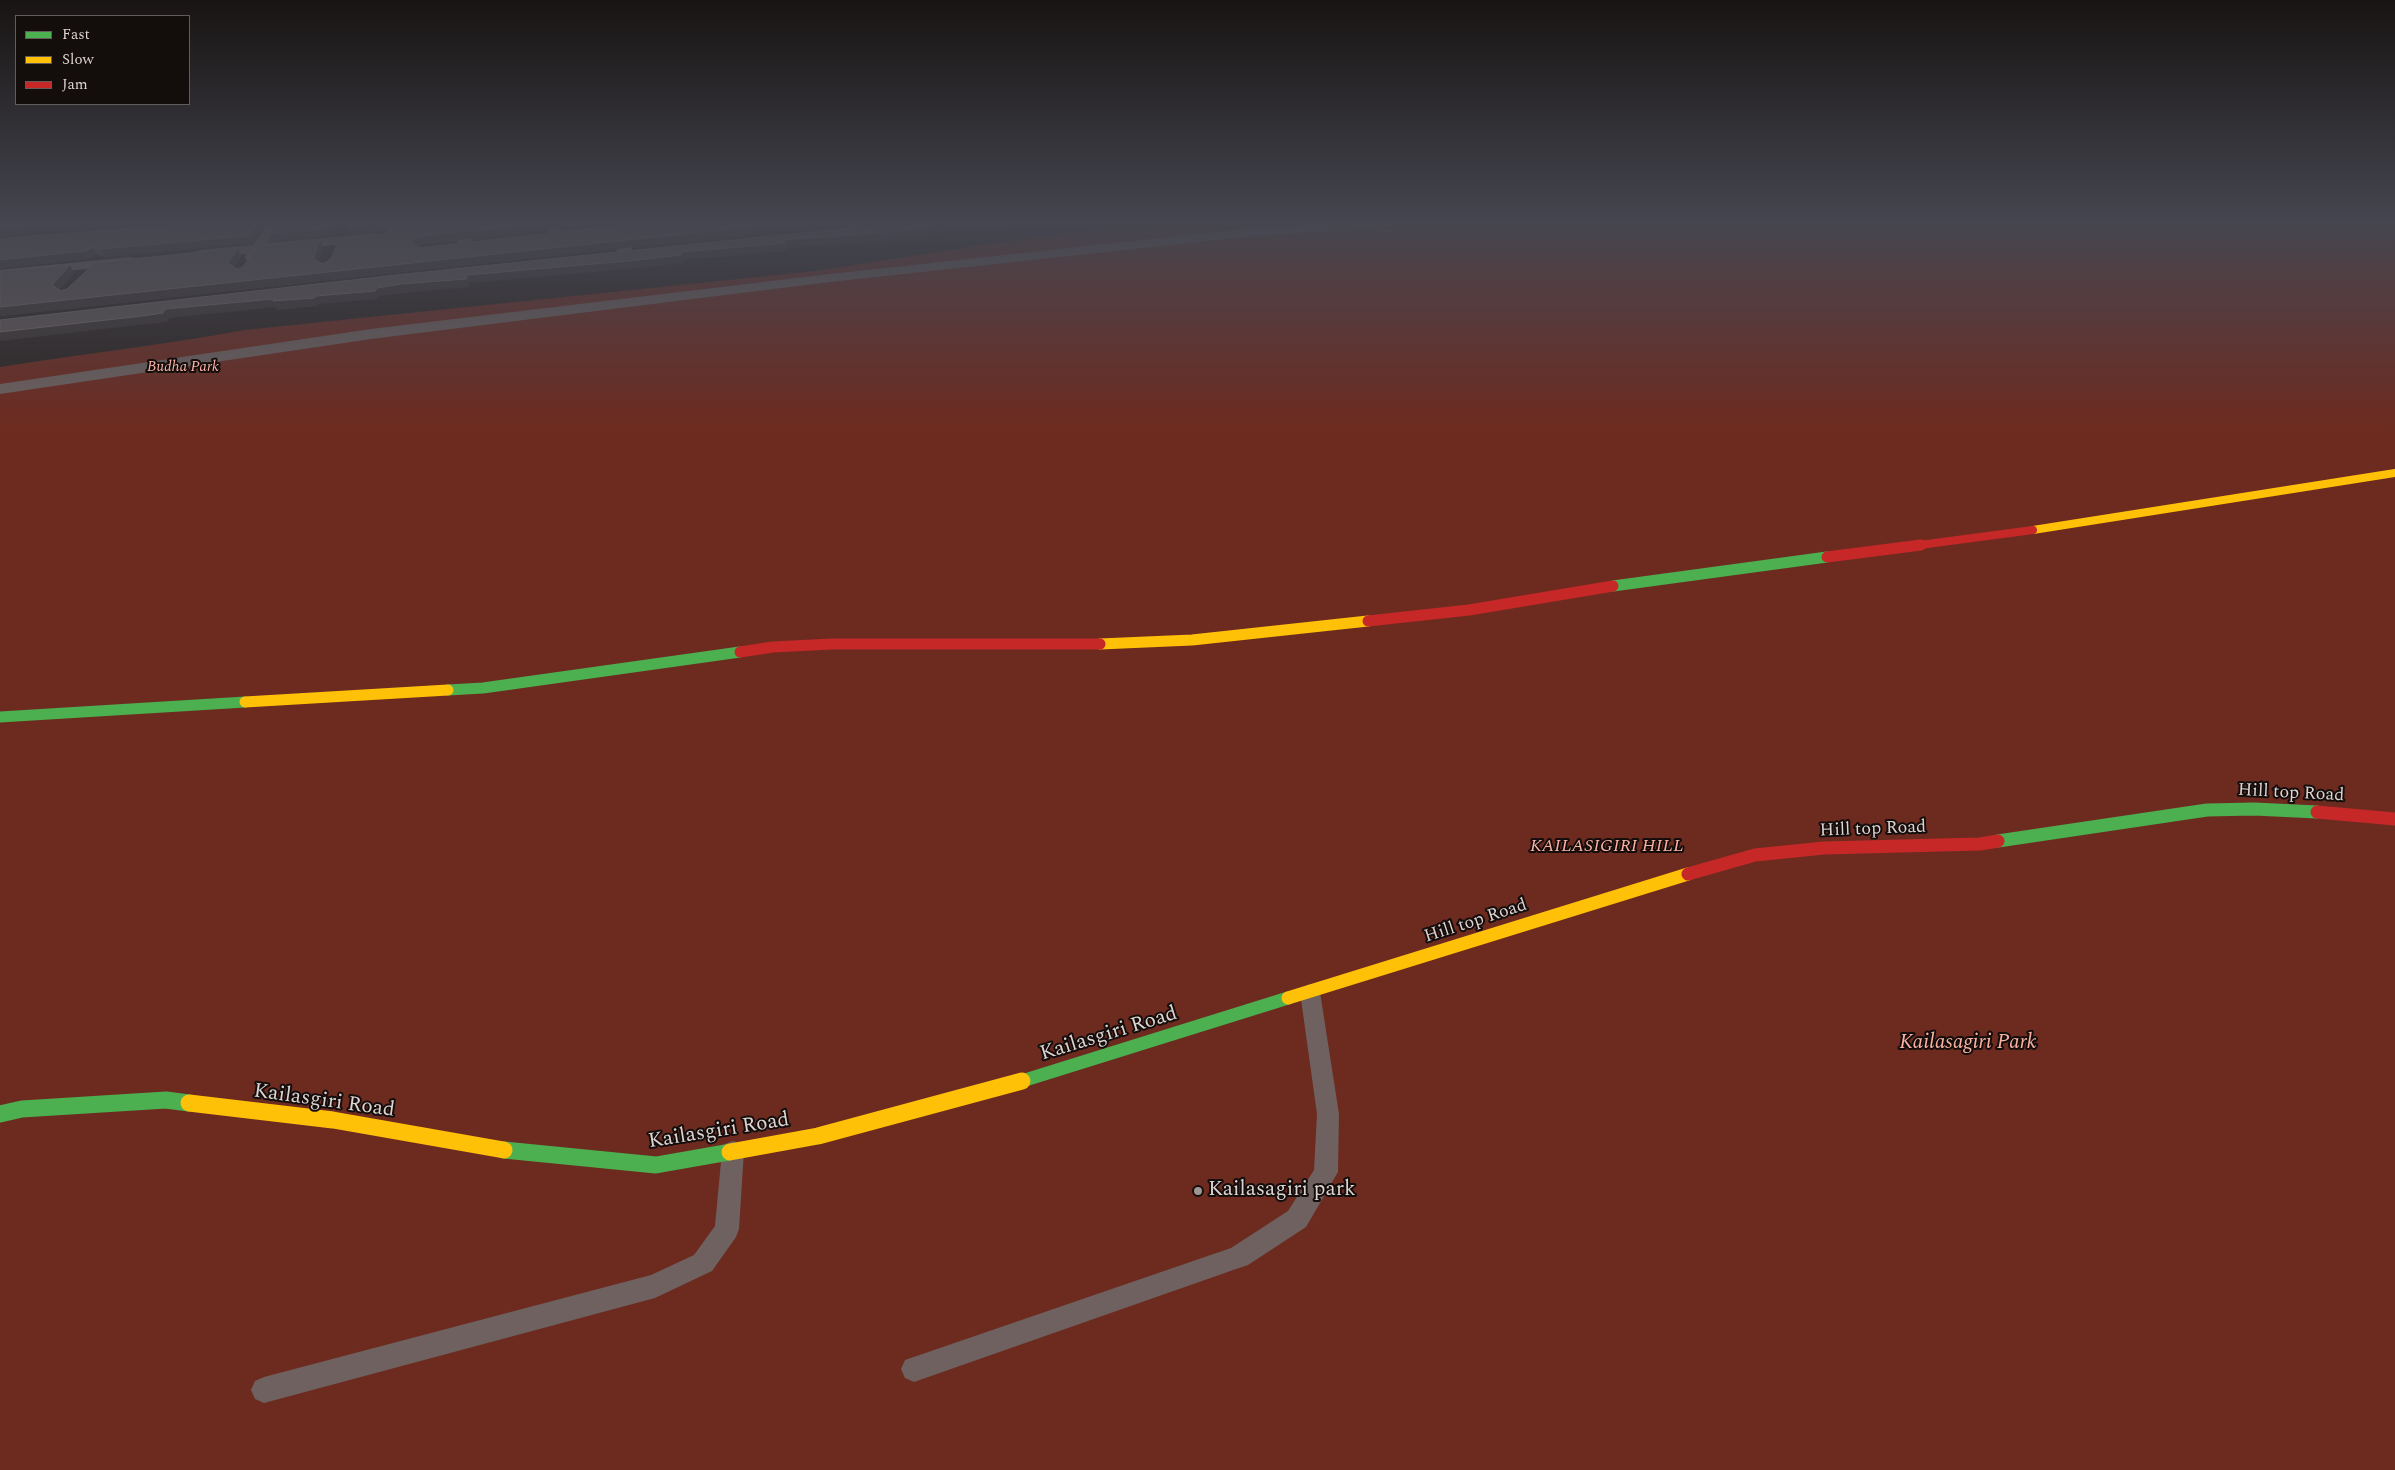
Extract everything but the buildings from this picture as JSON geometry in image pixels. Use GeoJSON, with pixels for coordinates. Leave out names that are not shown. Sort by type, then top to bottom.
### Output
{"type":"FeatureCollection","features":[{"type":"Feature","properties":{"kind":"street"},"geometry":{"type":"LineString","coordinates":[[0,389],[371,334],[727,291]]}},
{"type":"Feature","properties":{"kind":"street"},"geometry":{"type":"LineString","coordinates":[[0,717],[483,688],[773,647],[842,644],[1132,644],[1192,640],[1469,610],[1639,582],[2076,525],[2395,473]]}},
{"type":"Feature","properties":{"kind":"street","name":"Hill top Road"},"geometry":{"type":"LineString","coordinates":[[1366,974],[1582,906],[1754,855],[1824,848],[1980,844],[2207,810],[2234,808],[2266,808],[2395,819]]}},
{"type":"Feature","properties":{"kind":"street","name":"Kailasgiri Road"},"geometry":{"type":"LineString","coordinates":[[0,1114],[22,1109],[166,1100],[333,1120],[529,1154],[656,1165],[818,1136],[1019,1082],[1366,974]]}},
{"type":"Feature","properties":{"kind":"lane"},"geometry":{"type":"LineString","coordinates":[[914,1369],[1239,1257],[1297,1220],[1326,1172],[1328,1114],[1310,992]]}},
{"type":"Feature","properties":{"kind":"lane"},"geometry":{"type":"LineString","coordinates":[[264,1390],[655,1286],[702,1263],[727,1229],[733,1151]]}},
{"type":"Feature","properties":{"kind":"green space","name":"Kailasagiri park"},"geometry":{"type":"Polygon","coordinates":[[[626,291],[2395,291],[2395,1470],[0,1470],[0,367],[245,330],[626,291]]]}},
{"type":"Feature","properties":{"kind":"traffic: fast"},"geometry":{"type":"LineString","coordinates":[[1613,586],[1827,557]]}},
{"type":"Feature","properties":{"kind":"traffic: fast"},"geometry":{"type":"LineString","coordinates":[[448,690],[483,688],[740,652]]}},
{"type":"Feature","properties":{"kind":"traffic: fast"},"geometry":{"type":"LineString","coordinates":[[0,717],[245,702]]}},
{"type":"Feature","properties":{"kind":"traffic: fast"},"geometry":{"type":"LineString","coordinates":[[1998,841],[2207,810],[2254,809],[2317,812]]}},
{"type":"Feature","properties":{"kind":"traffic: fast"},"geometry":{"type":"LineString","coordinates":[[1022,1081],[1288,998]]}},
{"type":"Feature","properties":{"kind":"traffic: fast"},"geometry":{"type":"LineString","coordinates":[[0,1114],[22,1109],[166,1100],[189,1103]]}},
{"type":"Feature","properties":{"kind":"traffic: fast"},"geometry":{"type":"LineString","coordinates":[[504,1150],[529,1154],[656,1165],[730,1152]]}},
{"type":"Feature","properties":{"kind":"traffic: slow"},"geometry":{"type":"LineString","coordinates":[[2033,530],[2395,473]]}},
{"type":"Feature","properties":{"kind":"traffic: slow"},"geometry":{"type":"LineString","coordinates":[[1100,644],[1192,640],[1368,621]]}},
{"type":"Feature","properties":{"kind":"traffic: slow"},"geometry":{"type":"LineString","coordinates":[[245,702],[448,690]]}},
{"type":"Feature","properties":{"kind":"traffic: slow"},"geometry":{"type":"LineString","coordinates":[[1288,998],[1688,874]]}},
{"type":"Feature","properties":{"kind":"traffic: slow"},"geometry":{"type":"LineString","coordinates":[[730,1152],[818,1136],[1022,1081]]}},
{"type":"Feature","properties":{"kind":"traffic: slow"},"geometry":{"type":"LineString","coordinates":[[189,1103],[333,1120],[504,1150]]}},
{"type":"Feature","properties":{"kind":"traffic: jam"},"geometry":{"type":"LineString","coordinates":[[1827,557],[2033,530]]}},
{"type":"Feature","properties":{"kind":"traffic: jam"},"geometry":{"type":"LineString","coordinates":[[1368,621],[1469,610],[1613,586]]}},
{"type":"Feature","properties":{"kind":"traffic: jam"},"geometry":{"type":"LineString","coordinates":[[740,652],[773,647],[832,644],[1100,644]]}},
{"type":"Feature","properties":{"kind":"traffic: jam"},"geometry":{"type":"LineString","coordinates":[[2317,812],[2395,819]]}},
{"type":"Feature","properties":{"kind":"traffic: jam"},"geometry":{"type":"LineString","coordinates":[[1688,874],[1755,855],[1824,848],[1980,844],[1998,841]]}},
{"type":"Feature","properties":{"kind":"place","name":"Kailasagiri park"},"geometry":{"type":"Point","coordinates":[1198,1191]}},
{"type":"Feature","properties":{"kind":"park label","name":"Budha Park"},"geometry":{"type":"Point","coordinates":[183,368]}},
{"type":"Feature","properties":{"kind":"park label","name":"KAILASIGIRI HILL"},"geometry":{"type":"Point","coordinates":[1607,847]}},
{"type":"Feature","properties":{"kind":"park label","name":"Kailasagiri Park"},"geometry":{"type":"Point","coordinates":[1968,1044]}}]}
